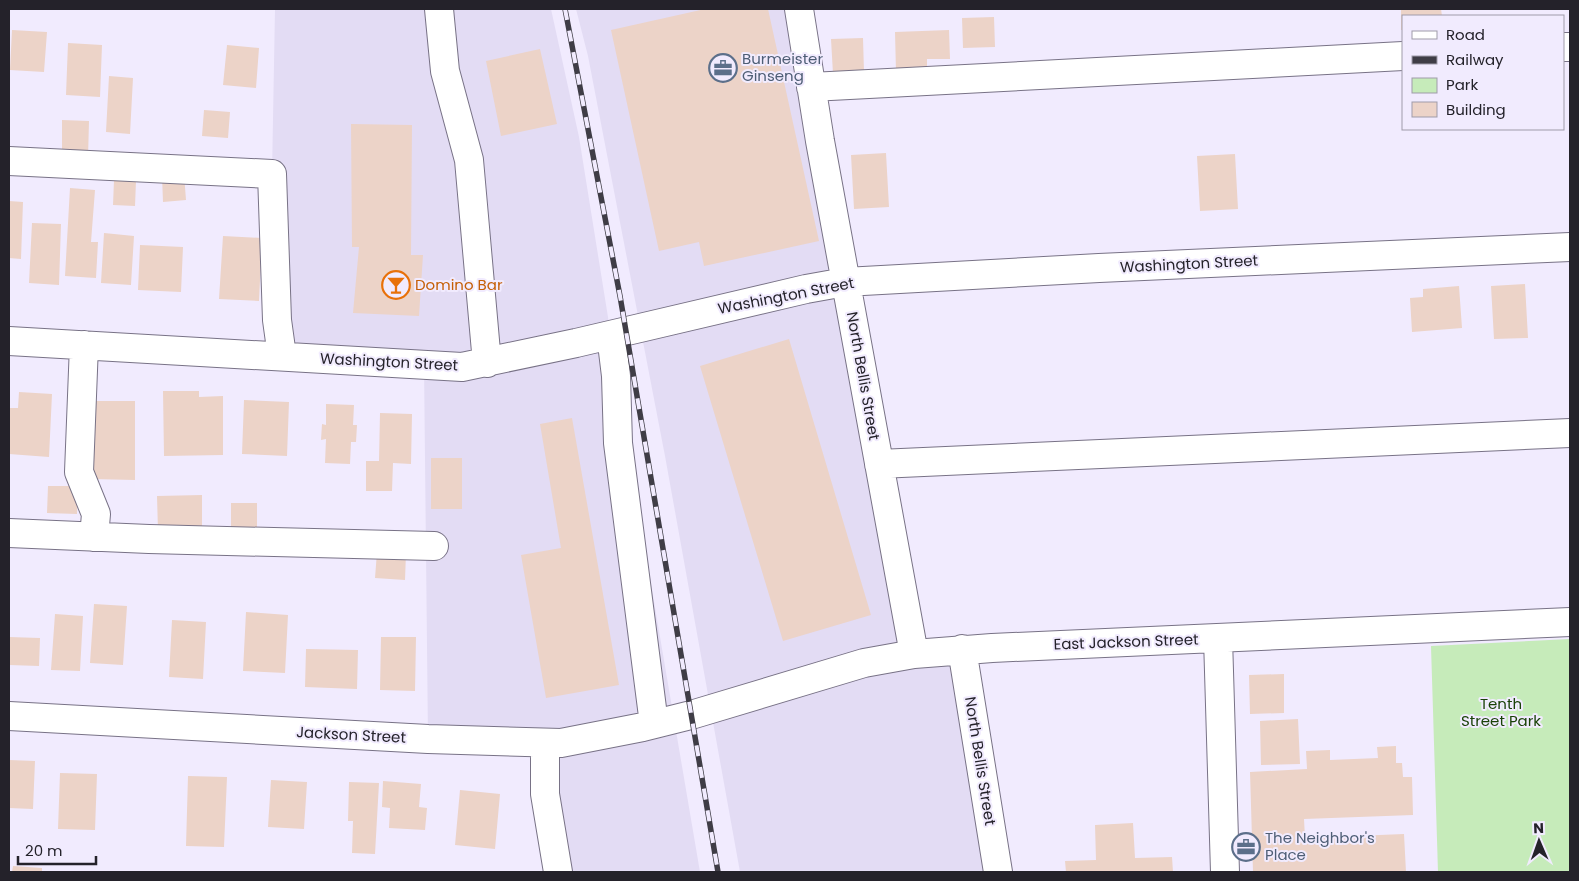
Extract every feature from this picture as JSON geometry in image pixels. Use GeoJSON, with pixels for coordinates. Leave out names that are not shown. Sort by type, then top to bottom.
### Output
{"type":"FeatureCollection","features":[{"type":"Feature","properties":{"kind":"street"},"geometry":{"type":"LineString","coordinates":[[439,9],[445,71],[469,160],[487,363]]}},
{"type":"Feature","properties":{"kind":"street","name":"North Bellis Street"},"geometry":{"type":"LineString","coordinates":[[799,9],[845,282],[914,654]]}},
{"type":"Feature","properties":{"kind":"street"},"geometry":{"type":"LineString","coordinates":[[811,87],[1402,56]]}},
{"type":"Feature","properties":{"kind":"street"},"geometry":{"type":"LineString","coordinates":[[9,161],[272,174],[277,320],[282,356]]}},
{"type":"Feature","properties":{"kind":"street","name":"Washington Street"},"geometry":{"type":"LineString","coordinates":[[9,341],[462,367],[611,335],[806,289],[845,282],[1100,268],[1570,247]]}},
{"type":"Feature","properties":{"kind":"street"},"geometry":{"type":"LineString","coordinates":[[611,335],[616,376],[618,443],[654,724]]}},
{"type":"Feature","properties":{"kind":"street"},"geometry":{"type":"LineString","coordinates":[[84,345],[79,472],[96,514],[94,537]]}},
{"type":"Feature","properties":{"kind":"street"},"geometry":{"type":"LineString","coordinates":[[879,464],[1570,433]]}},
{"type":"Feature","properties":{"kind":"street"},"geometry":{"type":"LineString","coordinates":[[9,533],[326,545],[434,546]]}},
{"type":"Feature","properties":{"kind":"street","name":"East Jackson Street"},"geometry":{"type":"LineString","coordinates":[[691,715],[864,662],[914,654],[962,649],[1570,622]]}},
{"type":"Feature","properties":{"kind":"street"},"geometry":{"type":"LineString","coordinates":[[1218,638],[1225,872]]}},
{"type":"Feature","properties":{"kind":"street","name":"North Bellis Street"},"geometry":{"type":"LineString","coordinates":[[962,649],[998,872]]}},
{"type":"Feature","properties":{"kind":"street","name":"Jackson Street"},"geometry":{"type":"LineString","coordinates":[[9,716],[561,744],[691,715]]}},
{"type":"Feature","properties":{"kind":"street"},"geometry":{"type":"LineString","coordinates":[[545,744],[545,794],[558,872]]}},
{"type":"Feature","properties":{"kind":"shaded area"},"geometry":{"type":"Polygon","coordinates":[[[275,9],[551,9],[579,137],[650,578],[700,872],[558,872],[545,744],[428,739],[424,365],[282,356],[272,174],[275,9]]]}},
{"type":"Feature","properties":{"kind":"shaded area"},"geometry":{"type":"Polygon","coordinates":[[[576,9],[799,9],[913,654],[962,649],[998,872],[740,872],[665,456],[588,56],[576,9]]]}},
{"type":"Feature","properties":{"kind":"green space","name":"Tenth Street Park"},"geometry":{"type":"Polygon","coordinates":[[[1570,639],[1570,872],[1438,872],[1431,646],[1570,639]]]}},
{"type":"Feature","properties":{"kind":"building"},"geometry":{"type":"Polygon","coordinates":[[[705,9],[768,9],[819,241],[704,266],[699,242],[659,251],[611,30],[705,9]]]}},
{"type":"Feature","properties":{"kind":"building"},"geometry":{"type":"Polygon","coordinates":[[[1401,9],[1441,9],[1442,15],[1402,15],[1401,30],[1401,9]]]}},
{"type":"Feature","properties":{"kind":"building"},"geometry":{"type":"Polygon","coordinates":[[[994,17],[995,47],[963,48],[962,18],[994,17]]]}},
{"type":"Feature","properties":{"kind":"building"},"geometry":{"type":"Polygon","coordinates":[[[12,30],[47,32],[44,72],[10,70],[12,30]]]}},
{"type":"Feature","properties":{"kind":"building"},"geometry":{"type":"Polygon","coordinates":[[[949,30],[950,59],[927,59],[927,71],[896,72],[895,32],[949,30]]]}},
{"type":"Feature","properties":{"kind":"building"},"geometry":{"type":"Polygon","coordinates":[[[863,38],[864,72],[833,74],[831,39],[863,38]]]}},
{"type":"Feature","properties":{"kind":"building"},"geometry":{"type":"Polygon","coordinates":[[[68,43],[102,45],[100,97],[66,95],[68,43]]]}},
{"type":"Feature","properties":{"kind":"building"},"geometry":{"type":"Polygon","coordinates":[[[227,45],[259,48],[256,88],[223,85],[227,45]]]}},
{"type":"Feature","properties":{"kind":"building"},"geometry":{"type":"Polygon","coordinates":[[[540,49],[557,124],[501,136],[486,61],[540,49]]]}},
{"type":"Feature","properties":{"kind":"building"},"geometry":{"type":"Polygon","coordinates":[[[109,76],[133,78],[130,134],[106,132],[109,76]]]}},
{"type":"Feature","properties":{"kind":"building"},"geometry":{"type":"Polygon","coordinates":[[[204,110],[230,112],[228,138],[202,136],[204,110]]]}},
{"type":"Feature","properties":{"kind":"building"},"geometry":{"type":"Polygon","coordinates":[[[62,120],[89,121],[88,158],[62,158],[62,120]]]}},
{"type":"Feature","properties":{"kind":"building"},"geometry":{"type":"Polygon","coordinates":[[[351,124],[412,125],[411,255],[423,255],[419,316],[353,313],[359,247],[352,247],[351,124]]]}},
{"type":"Feature","properties":{"kind":"building"},"geometry":{"type":"Polygon","coordinates":[[[886,153],[889,207],[854,209],[851,155],[886,153]]]}},
{"type":"Feature","properties":{"kind":"building"},"geometry":{"type":"Polygon","coordinates":[[[1235,154],[1238,209],[1200,211],[1197,156],[1235,154]]]}},
{"type":"Feature","properties":{"kind":"building"},"geometry":{"type":"Polygon","coordinates":[[[184,174],[186,200],[163,202],[162,176],[184,174]]]}},
{"type":"Feature","properties":{"kind":"building"},"geometry":{"type":"Polygon","coordinates":[[[114,180],[136,181],[135,206],[113,205],[114,180]]]}},
{"type":"Feature","properties":{"kind":"building"},"geometry":{"type":"Polygon","coordinates":[[[70,188],[95,190],[91,242],[98,242],[96,278],[65,276],[70,188]]]}},
{"type":"Feature","properties":{"kind":"building"},"geometry":{"type":"Polygon","coordinates":[[[9,201],[23,202],[21,259],[9,258],[9,201]]]}},
{"type":"Feature","properties":{"kind":"building"},"geometry":{"type":"Polygon","coordinates":[[[32,223],[61,224],[59,285],[29,283],[32,223]]]}},
{"type":"Feature","properties":{"kind":"building"},"geometry":{"type":"Polygon","coordinates":[[[104,233],[134,236],[131,285],[101,283],[104,233]]]}},
{"type":"Feature","properties":{"kind":"building"},"geometry":{"type":"Polygon","coordinates":[[[223,236],[262,238],[259,301],[219,299],[223,236]]]}},
{"type":"Feature","properties":{"kind":"building"},"geometry":{"type":"Polygon","coordinates":[[[140,245],[183,247],[181,292],[138,290],[140,245]]]}},
{"type":"Feature","properties":{"kind":"building"},"geometry":{"type":"Polygon","coordinates":[[[1525,284],[1528,338],[1494,339],[1491,286],[1525,284]]]}},
{"type":"Feature","properties":{"kind":"building"},"geometry":{"type":"Polygon","coordinates":[[[1459,286],[1462,328],[1412,332],[1410,298],[1423,297],[1423,289],[1459,286]]]}},
{"type":"Feature","properties":{"kind":"building"},"geometry":{"type":"Polygon","coordinates":[[[789,339],[871,615],[783,641],[700,366],[789,339]]]}},
{"type":"Feature","properties":{"kind":"building"},"geometry":{"type":"Polygon","coordinates":[[[163,391],[199,391],[199,397],[223,396],[223,455],[164,456],[163,391]]]}},
{"type":"Feature","properties":{"kind":"building"},"geometry":{"type":"Polygon","coordinates":[[[19,392],[52,394],[49,457],[9,454],[9,408],[18,408],[19,392]]]}},
{"type":"Feature","properties":{"kind":"building"},"geometry":{"type":"Polygon","coordinates":[[[244,400],[289,402],[287,456],[242,454],[244,400]]]}},
{"type":"Feature","properties":{"kind":"building"},"geometry":{"type":"Polygon","coordinates":[[[92,401],[135,401],[135,480],[91,479],[92,401]]]}},
{"type":"Feature","properties":{"kind":"building"},"geometry":{"type":"Polygon","coordinates":[[[326,404],[354,405],[353,425],[357,425],[356,442],[351,442],[350,464],[325,463],[326,439],[321,440],[322,424],[326,425],[326,404]]]}},
{"type":"Feature","properties":{"kind":"building"},"geometry":{"type":"Polygon","coordinates":[[[380,413],[412,414],[411,464],[393,463],[392,491],[366,491],[366,461],[379,461],[380,413]]]}},
{"type":"Feature","properties":{"kind":"building"},"geometry":{"type":"Polygon","coordinates":[[[572,418],[619,685],[546,698],[521,555],[561,548],[540,424],[572,418]]]}},
{"type":"Feature","properties":{"kind":"building"},"geometry":{"type":"Polygon","coordinates":[[[431,458],[462,458],[462,509],[431,509],[431,458]]]}},
{"type":"Feature","properties":{"kind":"building"},"geometry":{"type":"Polygon","coordinates":[[[48,486],[78,486],[77,514],[47,513],[48,486]]]}},
{"type":"Feature","properties":{"kind":"building"},"geometry":{"type":"Polygon","coordinates":[[[202,495],[202,530],[158,531],[157,496],[202,495]]]}},
{"type":"Feature","properties":{"kind":"building"},"geometry":{"type":"Polygon","coordinates":[[[231,503],[257,503],[257,530],[231,531],[231,503]]]}},
{"type":"Feature","properties":{"kind":"building"},"geometry":{"type":"Polygon","coordinates":[[[377,552],[406,553],[405,580],[375,578],[377,552]]]}},
{"type":"Feature","properties":{"kind":"building"},"geometry":{"type":"Polygon","coordinates":[[[94,604],[127,606],[123,665],[90,663],[94,604]]]}},
{"type":"Feature","properties":{"kind":"building"},"geometry":{"type":"Polygon","coordinates":[[[246,612],[288,615],[285,673],[243,671],[246,612]]]}},
{"type":"Feature","properties":{"kind":"building"},"geometry":{"type":"Polygon","coordinates":[[[55,614],[83,616],[80,671],[51,670],[55,614]]]}},
{"type":"Feature","properties":{"kind":"building"},"geometry":{"type":"Polygon","coordinates":[[[172,620],[206,622],[203,679],[169,677],[172,620]]]}},
{"type":"Feature","properties":{"kind":"building"},"geometry":{"type":"Polygon","coordinates":[[[9,637],[40,638],[39,666],[9,665],[9,637]]]}},
{"type":"Feature","properties":{"kind":"building"},"geometry":{"type":"Polygon","coordinates":[[[381,637],[416,637],[415,691],[380,690],[381,637]]]}},
{"type":"Feature","properties":{"kind":"building"},"geometry":{"type":"Polygon","coordinates":[[[306,649],[358,650],[357,689],[305,687],[306,649]]]}},
{"type":"Feature","properties":{"kind":"building"},"geometry":{"type":"Polygon","coordinates":[[[1284,674],[1284,713],[1250,714],[1249,675],[1284,674]]]}},
{"type":"Feature","properties":{"kind":"building"},"geometry":{"type":"Polygon","coordinates":[[[1298,719],[1300,764],[1261,765],[1260,721],[1298,719]]]}},
{"type":"Feature","properties":{"kind":"building"},"geometry":{"type":"Polygon","coordinates":[[[1396,746],[1396,763],[1402,763],[1403,777],[1412,777],[1413,815],[1304,819],[1305,838],[1404,834],[1406,872],[1253,872],[1250,772],[1307,769],[1306,751],[1330,750],[1330,760],[1378,758],[1377,747],[1396,746]]]}},
{"type":"Feature","properties":{"kind":"building"},"geometry":{"type":"Polygon","coordinates":[[[9,760],[35,761],[33,809],[9,808],[9,760]]]}},
{"type":"Feature","properties":{"kind":"building"},"geometry":{"type":"Polygon","coordinates":[[[60,773],[97,774],[95,830],[58,829],[60,773]]]}},
{"type":"Feature","properties":{"kind":"building"},"geometry":{"type":"Polygon","coordinates":[[[188,776],[227,777],[224,847],[186,846],[188,776]]]}},
{"type":"Feature","properties":{"kind":"building"},"geometry":{"type":"Polygon","coordinates":[[[271,780],[307,782],[304,829],[268,827],[271,780]]]}},
{"type":"Feature","properties":{"kind":"building"},"geometry":{"type":"Polygon","coordinates":[[[383,781],[421,784],[419,807],[427,808],[425,830],[389,828],[390,808],[382,807],[383,781]]]}},
{"type":"Feature","properties":{"kind":"building"},"geometry":{"type":"Polygon","coordinates":[[[349,782],[379,783],[375,854],[352,853],[353,821],[348,821],[349,782]]]}},
{"type":"Feature","properties":{"kind":"building"},"geometry":{"type":"Polygon","coordinates":[[[460,790],[500,794],[495,849],[455,845],[460,790]]]}},
{"type":"Feature","properties":{"kind":"building"},"geometry":{"type":"Polygon","coordinates":[[[1133,823],[1135,858],[1172,857],[1173,872],[1066,872],[1065,861],[1096,860],[1095,825],[1133,823]]]}},
{"type":"Feature","properties":{"kind":"building"},"geometry":{"type":"Polygon","coordinates":[[[13,866],[42,868],[42,872],[12,872],[13,866]]]}},
{"type":"Feature","properties":{"kind":"railway"},"geometry":{"type":"LineString","coordinates":[[565,9],[620,296],[718,872]]}},
{"type":"Feature","properties":{"kind":"place","name":"Burmeister Ginseng"},"geometry":{"type":"Point","coordinates":[723,68]}},
{"type":"Feature","properties":{"kind":"place","name":"Domino Bar"},"geometry":{"type":"Point","coordinates":[396,285]}},
{"type":"Feature","properties":{"kind":"place","name":"The Neighbor's Place"},"geometry":{"type":"Point","coordinates":[1246,847]}}]}
